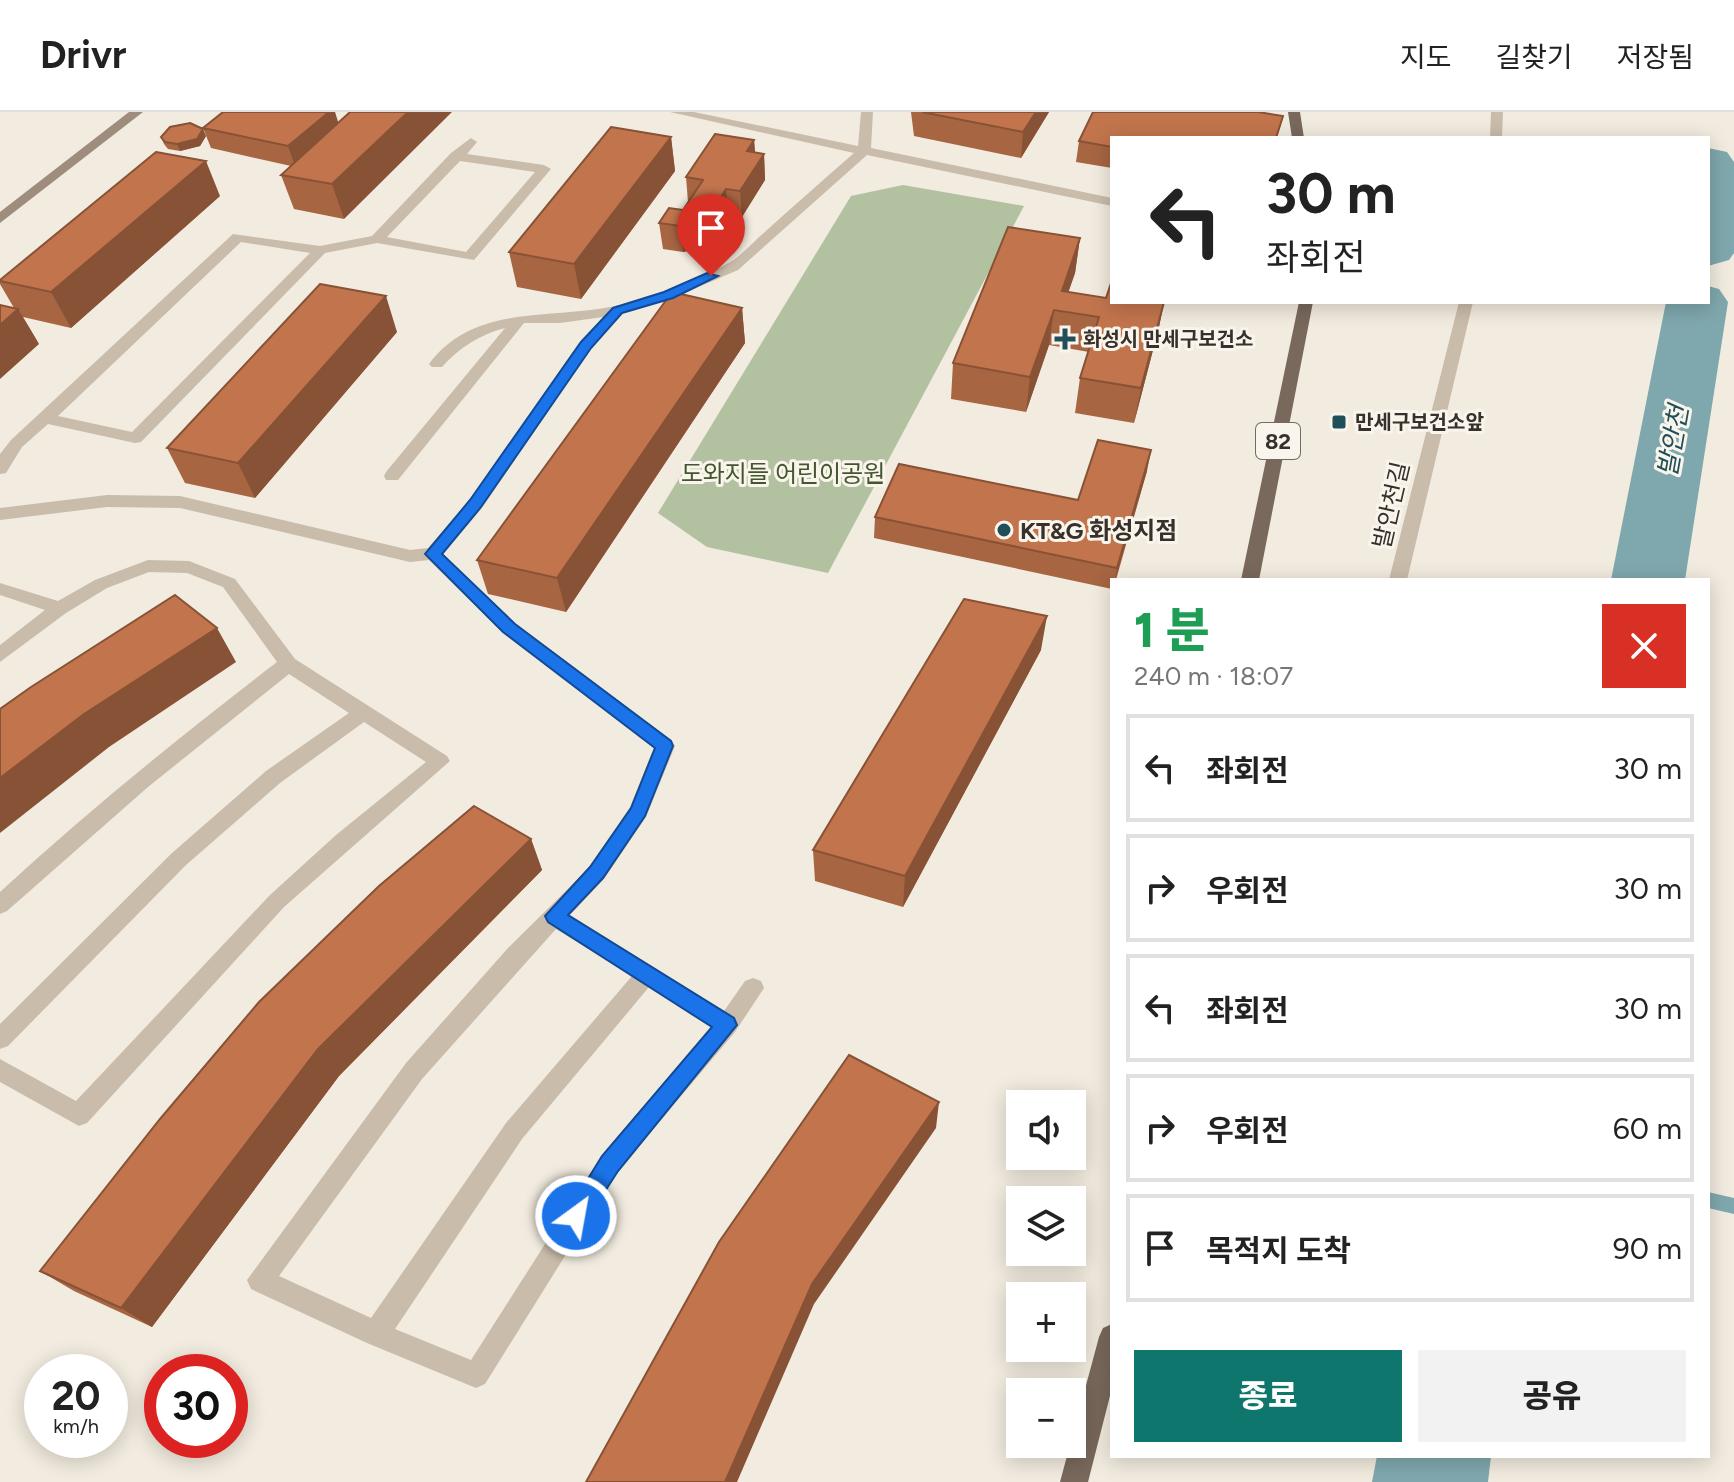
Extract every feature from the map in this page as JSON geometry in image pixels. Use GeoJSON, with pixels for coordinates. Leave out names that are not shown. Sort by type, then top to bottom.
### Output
{"type":"FeatureCollection","features":[{"type":"Feature","properties":{"kind":"main road"},"geometry":{"type":"LineString","coordinates":[[1294,112],[1298,136]]}},
{"type":"Feature","properties":{"kind":"main road","name":"82"},"geometry":{"type":"LineString","coordinates":[[1250,578],[1306,304]]}},
{"type":"Feature","properties":{"kind":"main road"},"geometry":{"type":"LineString","coordinates":[[1074,1482],[1110,1345]]}},
{"type":"Feature","properties":{"kind":"street"},"geometry":{"type":"LineString","coordinates":[[0,219],[137,112]]}},
{"type":"Feature","properties":{"kind":"street"},"geometry":{"type":"LineString","coordinates":[[676,112],[1110,202]]}},
{"type":"Feature","properties":{"kind":"street"},"geometry":{"type":"LineString","coordinates":[[437,364],[452,346],[473,335],[520,319],[560,319],[617,310],[668,295],[733,267],[864,151],[867,112]]}},
{"type":"Feature","properties":{"kind":"street"},"geometry":{"type":"LineString","coordinates":[[1496,136],[1497,112]]}},
{"type":"Feature","properties":{"kind":"street"},"geometry":{"type":"LineString","coordinates":[[377,239],[471,142]]}},
{"type":"Feature","properties":{"kind":"street"},"geometry":{"type":"LineString","coordinates":[[0,469],[4,458],[45,418],[238,237],[320,250],[377,239],[469,257],[544,169],[456,156]]}},
{"type":"Feature","properties":{"kind":"street"},"geometry":{"type":"LineString","coordinates":[[45,418],[135,438],[320,250]]}},
{"type":"Feature","properties":{"kind":"street","name":"발안천길"},"geometry":{"type":"LineString","coordinates":[[1398,578],[1466,304]]}},
{"type":"Feature","properties":{"kind":"street"},"geometry":{"type":"LineString","coordinates":[[0,514],[107,501],[180,502],[410,556],[433,554],[476,504],[586,345],[617,310]]}},
{"type":"Feature","properties":{"kind":"street"},"geometry":{"type":"LineString","coordinates":[[392,476],[520,319]]}},
{"type":"Feature","properties":{"kind":"street"},"geometry":{"type":"LineString","coordinates":[[433,554],[509,628],[665,746],[639,811],[597,873],[414,1071],[260,1280],[376,1334],[476,1375],[610,1163],[727,1025],[753,988]]}},
{"type":"Feature","properties":{"kind":"street"},"geometry":{"type":"LineString","coordinates":[[0,655],[60,608],[101,584],[148,566],[189,567],[229,583],[288,664],[440,761],[343,841],[277,901],[79,1115],[0,1070]]}},
{"type":"Feature","properties":{"kind":"street"},"geometry":{"type":"LineString","coordinates":[[0,589],[60,608]]}},
{"type":"Feature","properties":{"kind":"street"},"geometry":{"type":"LineString","coordinates":[[0,905],[65,844],[175,751],[288,664]]}},
{"type":"Feature","properties":{"kind":"street"},"geometry":{"type":"LineString","coordinates":[[0,1039],[179,859],[273,777],[364,712]]}},
{"type":"Feature","properties":{"kind":"street"},"geometry":{"type":"LineString","coordinates":[[554,916],[727,1025]]}},
{"type":"Feature","properties":{"kind":"street"},"geometry":{"type":"LineString","coordinates":[[376,1334],[514,1131],[647,974]]}},
{"type":"Feature","properties":{"kind":"green space","name":"도와지들 어린이공원"},"geometry":{"type":"Polygon","coordinates":[[[903,185],[1024,206],[828,573],[707,547],[658,513],[851,196],[903,185]]]}},
{"type":"Feature","properties":{"kind":"building"},"geometry":{"type":"Polygon","coordinates":[[[223,112],[329,112],[288,146],[203,128],[223,112]]]}},
{"type":"Feature","properties":{"kind":"building"},"geometry":{"type":"Polygon","coordinates":[[[350,112],[408,112],[332,184],[281,175],[350,112]]]}},
{"type":"Feature","properties":{"kind":"building"},"geometry":{"type":"Polygon","coordinates":[[[922,112],[1036,112],[1023,132],[922,112]]]}},
{"type":"Feature","properties":{"kind":"building"},"geometry":{"type":"Polygon","coordinates":[[[1093,112],[1258,112],[1283,116],[1277,136],[1110,136],[1110,147],[1079,141],[1093,112]]]}},
{"type":"Feature","properties":{"kind":"building"},"geometry":{"type":"Polygon","coordinates":[[[190,123],[203,129],[197,139],[177,144],[165,142],[161,137],[170,127],[190,123]]]}},
{"type":"Feature","properties":{"kind":"building"},"geometry":{"type":"Polygon","coordinates":[[[611,127],[671,137],[574,264],[509,252],[611,127]]]}},
{"type":"Feature","properties":{"kind":"building"},"geometry":{"type":"Polygon","coordinates":[[[715,134],[754,140],[747,151],[764,154],[740,191],[726,189],[706,220],[680,226],[659,223],[669,208],[683,210],[703,180],[686,177],[715,134]]]}},
{"type":"Feature","properties":{"kind":"building"},"geometry":{"type":"Polygon","coordinates":[[[156,152],[206,161],[51,292],[0,281],[0,280],[156,152]]]}},
{"type":"Feature","properties":{"kind":"building","name":"화성시 만세구보건소"},"geometry":{"type":"Polygon","coordinates":[[[1008,227],[1080,238],[1062,291],[1106,298],[1110,286],[1110,304],[1163,304],[1141,388],[1080,378],[1099,317],[1054,310],[1030,377],[953,363],[1008,227]]]}},
{"type":"Feature","properties":{"kind":"building"},"geometry":{"type":"Polygon","coordinates":[[[320,284],[386,296],[238,463],[167,448],[320,284]]]}},
{"type":"Feature","properties":{"kind":"building"},"geometry":{"type":"Polygon","coordinates":[[[672,292],[742,308],[557,578],[477,560],[672,292]]]}},
{"type":"Feature","properties":{"kind":"building"},"geometry":{"type":"Polygon","coordinates":[[[0,305],[18,309],[0,325],[0,305]]]}},
{"type":"Feature","properties":{"kind":"building","name":"KT&G 화성지점"},"geometry":{"type":"Polygon","coordinates":[[[1098,440],[1151,450],[1117,568],[875,517],[899,464],[1078,500],[1098,440]]]}},
{"type":"Feature","properties":{"kind":"building"},"geometry":{"type":"Polygon","coordinates":[[[175,595],[217,628],[84,714],[0,778],[0,709],[175,595]]]}},
{"type":"Feature","properties":{"kind":"building"},"geometry":{"type":"Polygon","coordinates":[[[964,599],[1047,616],[905,876],[813,850],[964,599]]]}},
{"type":"Feature","properties":{"kind":"building"},"geometry":{"type":"Polygon","coordinates":[[[474,806],[531,839],[318,1049],[121,1308],[40,1271],[160,1119],[259,1002],[379,886],[474,806]]]}},
{"type":"Feature","properties":{"kind":"building"},"geometry":{"type":"Polygon","coordinates":[[[849,1055],[939,1102],[812,1284],[725,1482],[586,1482],[719,1242],[849,1055]]]}},
{"type":"Feature","properties":{"kind":"waterway","name":"발안천"},"geometry":{"type":"LineString","coordinates":[[1710,175],[1716,208],[1710,238]]}},
{"type":"Feature","properties":{"kind":"waterway","name":"발안천"},"geometry":{"type":"LineString","coordinates":[[1648,578],[1697,304]]}},
{"type":"Feature","properties":{"kind":"waterway"},"geometry":{"type":"LineString","coordinates":[[1710,1200],[1734,1206]]}},
{"type":"Feature","properties":{"kind":"waterway","name":"발안천"},"geometry":{"type":"LineString","coordinates":[[1430,1482],[1434,1458]]}},
{"type":"Feature","properties":{"kind":"place","name":"화성시 만세구보건소"},"geometry":{"type":"Point","coordinates":[1065,339]}},
{"type":"Feature","properties":{"kind":"place","name":"만세구보건소앞"},"geometry":{"type":"Point","coordinates":[1339,422]}},
{"type":"Feature","properties":{"kind":"place","name":"KT&G 화성지점"},"geometry":{"type":"Point","coordinates":[1004,530]}},
{"type":"Feature","properties":{"kind":"route"},"geometry":{"type":"LineString","coordinates":[[576,1216],[610,1163],[727,1025],[554,916],[597,873],[639,811],[665,746],[509,628],[433,554],[476,504],[586,345],[617,310],[668,295],[711,276]]}}]}
